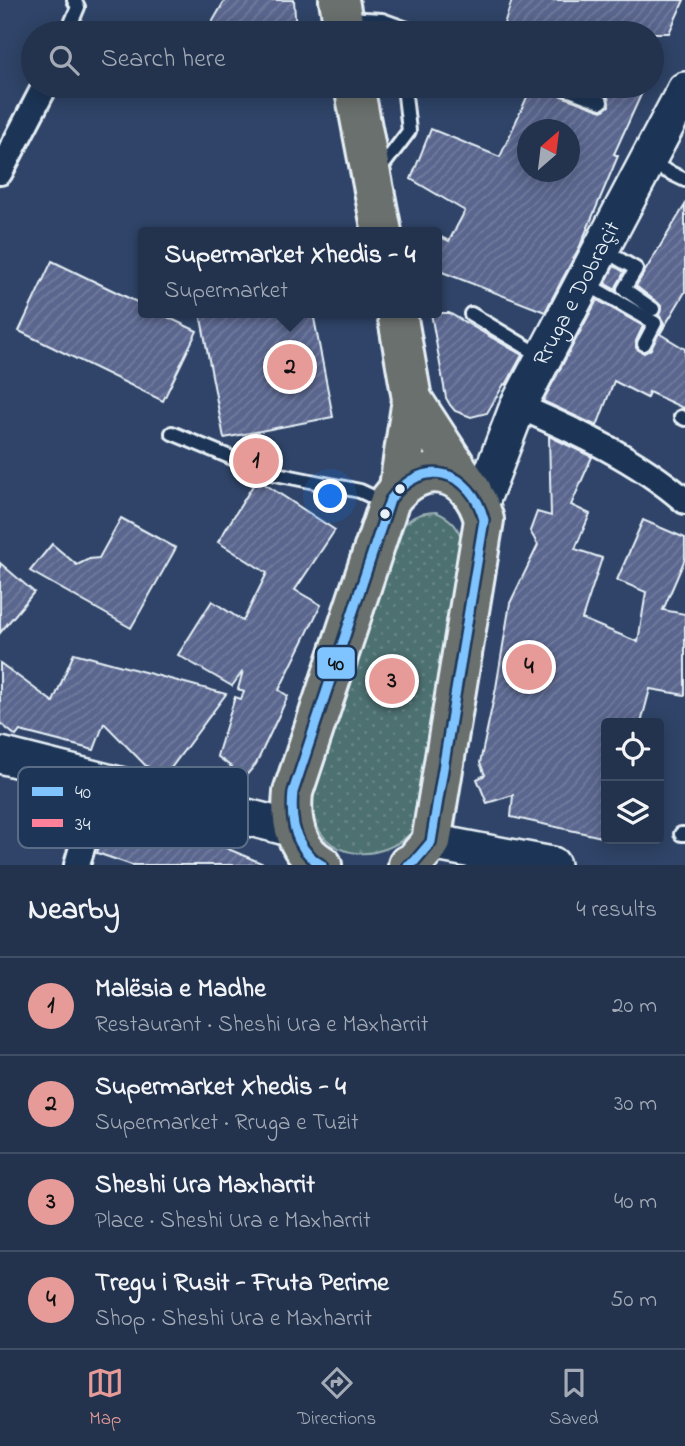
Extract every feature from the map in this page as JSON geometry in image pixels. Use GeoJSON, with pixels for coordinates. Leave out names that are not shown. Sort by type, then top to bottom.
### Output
{"type":"FeatureCollection","features":[{"type":"Feature","properties":{"kind":"main road"},"geometry":{"type":"LineString","coordinates":[[357,98],[381,227]]}},
{"type":"Feature","properties":{"kind":"main road"},"geometry":{"type":"LineString","coordinates":[[306,850],[291,810],[293,792],[394,496],[412,399],[398,318]]}},
{"type":"Feature","properties":{"kind":"main road"},"geometry":{"type":"LineString","coordinates":[[412,399],[476,498],[484,520],[420,853]]}},
{"type":"Feature","properties":{"kind":"main road"},"geometry":{"type":"LineString","coordinates":[[394,496],[413,478],[428,474],[459,480],[476,498]]}},
{"type":"Feature","properties":{"kind":"street"},"geometry":{"type":"LineString","coordinates":[[1,169],[39,98]]}},
{"type":"Feature","properties":{"kind":"street","name":"Rruga e Dobraçit"},"geometry":{"type":"LineString","coordinates":[[476,498],[518,406],[683,98]]}},
{"type":"Feature","properties":{"kind":"street"},"geometry":{"type":"LineString","coordinates":[[518,406],[608,449],[685,501]]}},
{"type":"Feature","properties":{"kind":"street"},"geometry":{"type":"LineString","coordinates":[[0,755],[47,767]]}},
{"type":"Feature","properties":{"kind":"street"},"geometry":{"type":"LineString","coordinates":[[248,830],[306,850]]}},
{"type":"Feature","properties":{"kind":"street"},"geometry":{"type":"LineString","coordinates":[[78,865],[83,848]]}},
{"type":"Feature","properties":{"kind":"street"},"geometry":{"type":"LineString","coordinates":[[420,853],[552,865]]}},
{"type":"Feature","properties":{"kind":"lane"},"geometry":{"type":"LineString","coordinates":[[72,21],[78,7],[74,0]]}},
{"type":"Feature","properties":{"kind":"lane"},"geometry":{"type":"LineString","coordinates":[[342,17],[383,21]]}},
{"type":"Feature","properties":{"kind":"lane"},"geometry":{"type":"LineString","coordinates":[[372,180],[409,131],[405,98]]}},
{"type":"Feature","properties":{"kind":"lane"},"geometry":{"type":"LineString","coordinates":[[590,98],[601,102]]}},
{"type":"Feature","properties":{"kind":"lane"},"geometry":{"type":"LineString","coordinates":[[647,161],[685,180]]}},
{"type":"Feature","properties":{"kind":"lane"},"geometry":{"type":"LineString","coordinates":[[601,249],[636,269],[624,289],[653,309]]}},
{"type":"Feature","properties":{"kind":"lane"},"geometry":{"type":"LineString","coordinates":[[583,282],[655,323],[644,344]]}},
{"type":"Feature","properties":{"kind":"lane"},"geometry":{"type":"LineString","coordinates":[[471,314],[543,358]]}},
{"type":"Feature","properties":{"kind":"lane"},"geometry":{"type":"LineString","coordinates":[[172,433],[266,472],[394,496]]}},
{"type":"Feature","properties":{"kind":"green space"},"geometry":{"type":"Polygon","coordinates":[[[436,512],[454,524],[463,544],[417,827],[388,848],[371,853],[354,853],[339,848],[326,839],[316,824],[311,804],[399,532],[414,517],[436,512]]]}},
{"type":"Feature","properties":{"kind":"building"},"geometry":{"type":"Polygon","coordinates":[[[225,0],[294,0],[295,21],[213,21],[225,0]]]}},
{"type":"Feature","properties":{"kind":"building"},"geometry":{"type":"Polygon","coordinates":[[[512,0],[684,0],[669,33],[664,33],[664,21],[505,21],[512,0]]]}},
{"type":"Feature","properties":{"kind":"building"},"geometry":{"type":"Polygon","coordinates":[[[527,98],[567,98],[602,111],[609,106],[608,98],[640,98],[614,154],[618,156],[580,246],[545,312],[442,272],[442,238],[449,241],[465,211],[411,179],[431,129],[500,157],[517,119],[517,182],[580,182],[580,119],[517,119],[527,98]]]}},
{"type":"Feature","properties":{"kind":"building"},"geometry":{"type":"Polygon","coordinates":[[[685,205],[685,292],[660,334],[685,349],[685,409],[649,392],[647,398],[614,381],[597,426],[543,401],[597,300],[643,326],[636,341],[636,348],[644,353],[651,349],[664,323],[659,315],[661,306],[636,286],[685,205]]]}},
{"type":"Feature","properties":{"kind":"building"},"geometry":{"type":"Polygon","coordinates":[[[52,261],[138,303],[138,318],[170,318],[197,331],[163,401],[19,331],[52,261]]]}},
{"type":"Feature","properties":{"kind":"building"},"geometry":{"type":"Polygon","coordinates":[[[614,266],[624,272],[616,290],[605,284],[614,266]]]}},
{"type":"Feature","properties":{"kind":"building"},"geometry":{"type":"Polygon","coordinates":[[[442,313],[449,313],[522,355],[487,413],[471,417],[455,411],[446,398],[432,318],[442,318],[442,313]]]}},
{"type":"Feature","properties":{"kind":"building"},"geometry":{"type":"Polygon","coordinates":[[[201,318],[314,318],[333,417],[224,438],[201,318]]]}},
{"type":"Feature","properties":{"kind":"building"},"geometry":{"type":"Polygon","coordinates":[[[549,436],[592,457],[571,505],[590,514],[575,549],[602,558],[582,619],[638,642],[646,592],[617,580],[643,520],[685,538],[685,559],[663,610],[685,614],[685,695],[650,689],[642,718],[601,718],[601,837],[511,817],[513,795],[487,803],[477,779],[485,775],[480,763],[510,603],[538,545],[530,531],[537,512],[551,516],[549,436]]]}},
{"type":"Feature","properties":{"kind":"building"},"geometry":{"type":"Polygon","coordinates":[[[257,479],[335,530],[295,590],[321,605],[279,690],[288,696],[256,764],[248,773],[248,767],[232,767],[217,756],[235,697],[241,699],[244,692],[238,689],[243,671],[232,686],[178,655],[212,601],[243,621],[267,573],[218,542],[257,479]]]}},
{"type":"Feature","properties":{"kind":"building"},"geometry":{"type":"Polygon","coordinates":[[[121,518],[176,548],[131,628],[30,571],[52,544],[77,565],[99,558],[121,518]]]}},
{"type":"Feature","properties":{"kind":"building"},"geometry":{"type":"Polygon","coordinates":[[[0,563],[34,592],[0,633],[0,563]]]}},
{"type":"Feature","properties":{"kind":"building"},"geometry":{"type":"Polygon","coordinates":[[[74,653],[226,694],[172,767],[146,766],[104,723],[94,750],[20,731],[16,736],[0,723],[0,663],[53,702],[74,653]]]}},
{"type":"Feature","properties":{"kind":"building"},"geometry":{"type":"Polygon","coordinates":[[[99,848],[226,848],[266,865],[132,865],[97,853],[99,848]]]}},
{"type":"Feature","properties":{"kind":"transit line","name":"40"},"geometry":{"type":"LineString","coordinates":[[322,865],[306,851],[296,834],[292,814],[293,792],[390,500],[416,477],[444,474],[468,489],[478,503],[484,520],[431,842],[414,862],[408,865]]}},
{"type":"Feature","properties":{"kind":"place","name":"Supermarket Xhedis - 4"},"geometry":{"type":"Point","coordinates":[290,367]}},
{"type":"Feature","properties":{"kind":"place","name":"Malësia e Madhe"},"geometry":{"type":"Point","coordinates":[256,461]}},
{"type":"Feature","properties":{"kind":"place","name":"Tregu i Rusit - Fruta Perime"},"geometry":{"type":"Point","coordinates":[529,667]}},
{"type":"Feature","properties":{"kind":"place","name":"Sheshi Ura Maxharrit"},"geometry":{"type":"Point","coordinates":[392,681]}}]}
